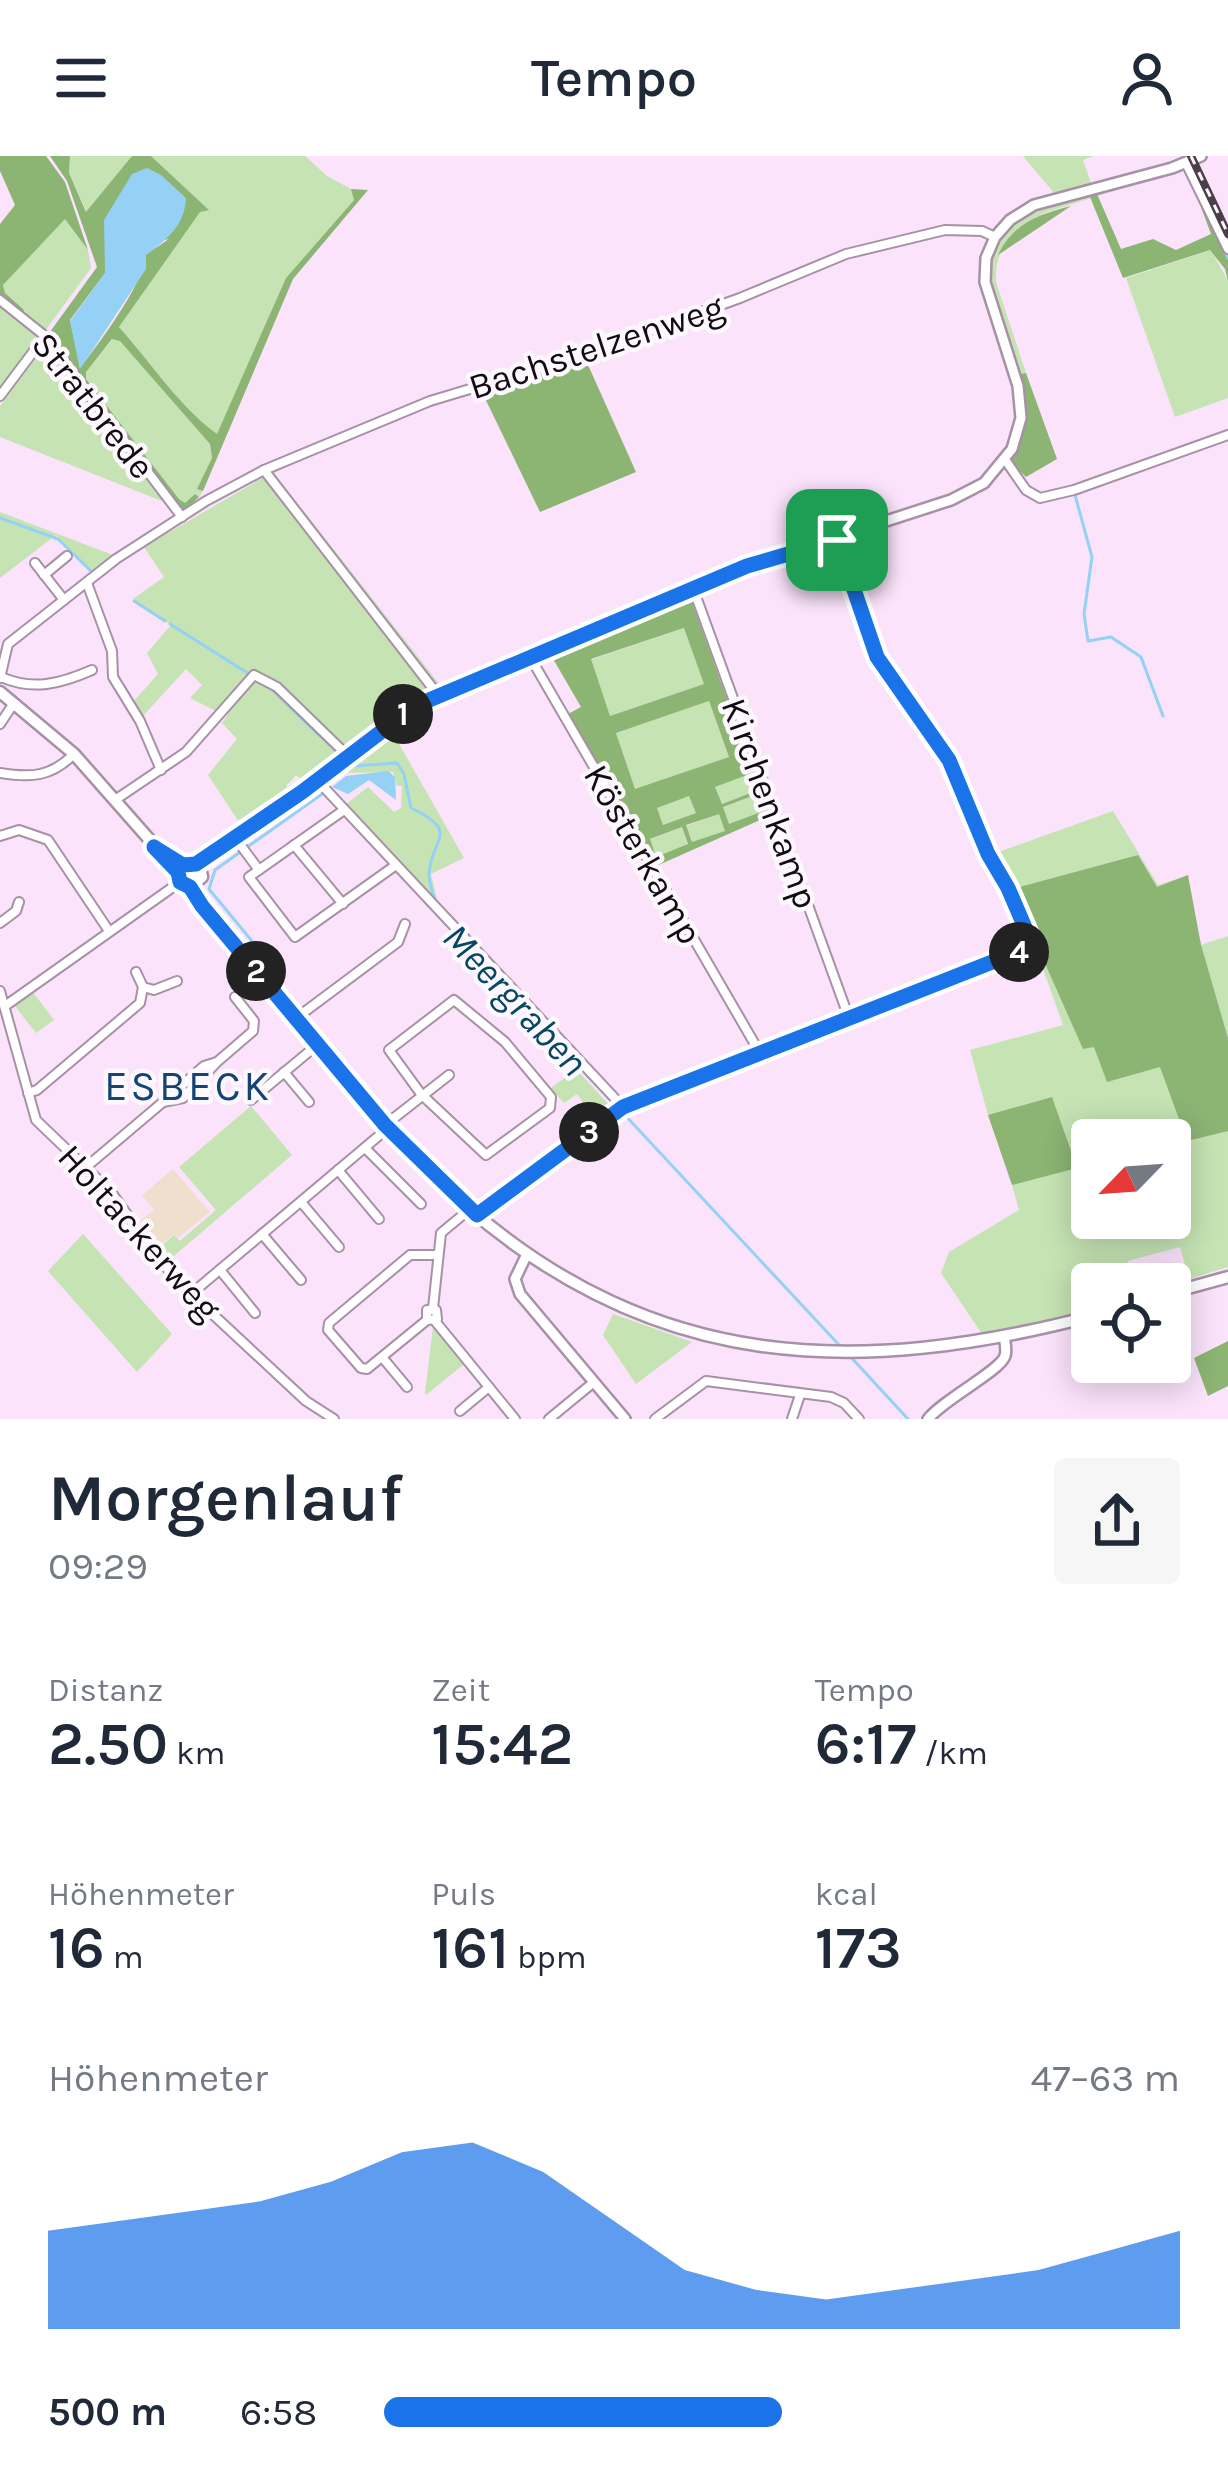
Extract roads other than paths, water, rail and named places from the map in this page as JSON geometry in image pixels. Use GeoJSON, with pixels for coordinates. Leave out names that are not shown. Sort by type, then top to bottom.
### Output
{"type":"FeatureCollection","features":[{"type":"Feature","properties":{"kind":"main road"},"geometry":{"type":"LineString","coordinates":[[0,692],[74,754],[154,847],[190,875],[210,915],[387,1126],[473,1212],[527,1254],[603,1298],[698,1334],[770,1349],[847,1354],[928,1348],[1071,1321]]}},
{"type":"Feature","properties":{"kind":"main road"},"geometry":{"type":"LineString","coordinates":[[1191,1287],[1228,1277]]}},
{"type":"Feature","properties":{"kind":"street"},"geometry":{"type":"LineString","coordinates":[[1166,156],[1172,169]]}},
{"type":"Feature","properties":{"kind":"street"},"geometry":{"type":"LineString","coordinates":[[2,1008],[190,875],[415,706],[747,566],[837,540],[967,494],[984,483],[1006,460],[1018,434],[1021,408],[985,282],[986,258],[995,237],[1013,217],[1034,205],[1194,160],[1228,249]]}},
{"type":"Feature","properties":{"kind":"street","name":"Bachstelzenweg"},"geometry":{"type":"LineString","coordinates":[[0,677],[8,644],[182,517],[263,470],[430,400],[586,354],[846,254],[945,230],[982,231],[995,237]]}},
{"type":"Feature","properties":{"kind":"street","name":"Stratbrede"},"geometry":{"type":"LineString","coordinates":[[0,300],[45,336],[182,517]]}},
{"type":"Feature","properties":{"kind":"street"},"geometry":{"type":"LineString","coordinates":[[0,396],[45,336]]}},
{"type":"Feature","properties":{"kind":"street"},"geometry":{"type":"LineString","coordinates":[[1006,460],[1026,490],[1040,498],[1228,435]]}},
{"type":"Feature","properties":{"kind":"street"},"geometry":{"type":"LineString","coordinates":[[263,470],[438,695]]}},
{"type":"Feature","properties":{"kind":"street"},"geometry":{"type":"LineString","coordinates":[[515,1419],[426,1312],[433,1308],[441,1234],[623,1107],[1033,946],[949,760],[877,657],[837,540]]}},
{"type":"Feature","properties":{"kind":"street"},"geometry":{"type":"LineString","coordinates":[[44,575],[67,556]]}},
{"type":"Feature","properties":{"kind":"street"},"geometry":{"type":"LineString","coordinates":[[34,563],[64,600]]}},
{"type":"Feature","properties":{"kind":"street"},"geometry":{"type":"LineString","coordinates":[[87,583],[112,651],[113,677],[140,721],[161,770]]}},
{"type":"Feature","properties":{"kind":"street","name":"Kirchenkamp"},"geometry":{"type":"LineString","coordinates":[[693,588],[849,1018]]}},
{"type":"Feature","properties":{"kind":"street","name":"Kösterkamp"},"geometry":{"type":"LineString","coordinates":[[529,656],[760,1053]]}},
{"type":"Feature","properties":{"kind":"street"},"geometry":{"type":"LineString","coordinates":[[0,677],[24,687],[61,683],[92,670]]}},
{"type":"Feature","properties":{"kind":"street"},"geometry":{"type":"LineString","coordinates":[[116,800],[186,752],[254,675],[277,687],[348,756]]}},
{"type":"Feature","properties":{"kind":"street"},"geometry":{"type":"LineString","coordinates":[[0,724],[14,703]]}},
{"type":"Feature","properties":{"kind":"street"},"geometry":{"type":"LineString","coordinates":[[0,773],[38,776],[56,770],[74,754]]}},
{"type":"Feature","properties":{"kind":"street"},"geometry":{"type":"LineString","coordinates":[[317,780],[623,1107]]}},
{"type":"Feature","properties":{"kind":"street"},"geometry":{"type":"LineString","coordinates":[[344,810],[249,881],[295,938],[396,865]]}},
{"type":"Feature","properties":{"kind":"street"},"geometry":{"type":"LineString","coordinates":[[0,836],[19,830],[48,840],[110,931]]}},
{"type":"Feature","properties":{"kind":"street"},"geometry":{"type":"LineString","coordinates":[[236,839],[259,870]]}},
{"type":"Feature","properties":{"kind":"street"},"geometry":{"type":"LineString","coordinates":[[295,845],[343,904]]}},
{"type":"Feature","properties":{"kind":"street"},"geometry":{"type":"LineString","coordinates":[[0,922],[16,911],[19,902]]}},
{"type":"Feature","properties":{"kind":"street"},"geometry":{"type":"LineString","coordinates":[[295,1018],[398,942],[405,924]]}},
{"type":"Feature","properties":{"kind":"street"},"geometry":{"type":"LineString","coordinates":[[28,1093],[140,1003],[143,987],[136,973]]}},
{"type":"Feature","properties":{"kind":"street"},"geometry":{"type":"LineString","coordinates":[[143,987],[154,990],[178,981]]}},
{"type":"Feature","properties":{"kind":"street","name":"Holtackerweg"},"geometry":{"type":"LineString","coordinates":[[0,991],[36,1120],[111,1192],[161,1262],[191,1294],[306,1401],[334,1419]]}},
{"type":"Feature","properties":{"kind":"street"},"geometry":{"type":"LineString","coordinates":[[86,1168],[164,1102],[183,1098],[253,1031],[254,1022],[235,997]]}},
{"type":"Feature","properties":{"kind":"street"},"geometry":{"type":"LineString","coordinates":[[454,1000],[505,1042],[549,1091],[552,1104],[486,1155],[421,1094],[389,1050],[454,1000]]}},
{"type":"Feature","properties":{"kind":"street"},"geometry":{"type":"LineString","coordinates":[[251,1100],[316,1045]]}},
{"type":"Feature","properties":{"kind":"street"},"geometry":{"type":"LineString","coordinates":[[284,1072],[309,1102]]}},
{"type":"Feature","properties":{"kind":"street"},"geometry":{"type":"LineString","coordinates":[[191,1294],[365,1148],[421,1094],[449,1075]]}},
{"type":"Feature","properties":{"kind":"street"},"geometry":{"type":"LineString","coordinates":[[365,1148],[421,1204]]}},
{"type":"Feature","properties":{"kind":"street"},"geometry":{"type":"LineString","coordinates":[[338,1170],[379,1219]]}},
{"type":"Feature","properties":{"kind":"street"},"geometry":{"type":"LineString","coordinates":[[301,1202],[339,1247]]}},
{"type":"Feature","properties":{"kind":"street"},"geometry":{"type":"LineString","coordinates":[[262,1234],[301,1280]]}},
{"type":"Feature","properties":{"kind":"street"},"geometry":{"type":"LineString","coordinates":[[527,1254],[519,1266],[516,1286],[625,1419]]}},
{"type":"Feature","properties":{"kind":"street"},"geometry":{"type":"LineString","coordinates":[[431,1320],[368,1369],[361,1368],[328,1330],[329,1323],[410,1256],[438,1255]]}},
{"type":"Feature","properties":{"kind":"street"},"geometry":{"type":"LineString","coordinates":[[220,1270],[255,1312]]}},
{"type":"Feature","properties":{"kind":"street"},"geometry":{"type":"LineString","coordinates":[[928,1419],[949,1397],[1001,1364],[1006,1353],[1004,1336]]}},
{"type":"Feature","properties":{"kind":"street"},"geometry":{"type":"LineString","coordinates":[[382,1357],[407,1388]]}},
{"type":"Feature","properties":{"kind":"street"},"geometry":{"type":"LineString","coordinates":[[655,1419],[706,1381],[838,1399],[859,1419]]}},
{"type":"Feature","properties":{"kind":"street"},"geometry":{"type":"LineString","coordinates":[[550,1419],[594,1382]]}},
{"type":"Feature","properties":{"kind":"street"},"geometry":{"type":"LineString","coordinates":[[460,1411],[489,1387]]}},
{"type":"Feature","properties":{"kind":"street"},"geometry":{"type":"LineString","coordinates":[[793,1419],[800,1395]]}},
{"type":"Feature","properties":{"kind":"water"},"geometry":{"type":"Polygon","coordinates":[[[147,168],[186,198],[182,217],[146,255],[146,269],[80,369],[70,321],[105,273],[104,220],[132,174],[147,168]]]}},
{"type":"Feature","properties":{"kind":"water"},"geometry":{"type":"Polygon","coordinates":[[[388,771],[395,777],[396,800],[369,780],[348,794],[332,787],[346,776],[388,771]]]}},
{"type":"Feature","properties":{"kind":"waterway"},"geometry":{"type":"LineString","coordinates":[[1224,249],[1228,258]]}},
{"type":"Feature","properties":{"kind":"waterway"},"geometry":{"type":"LineString","coordinates":[[1075,495],[1092,557],[1084,614],[1088,641],[1111,637],[1141,657],[1163,716]]}},
{"type":"Feature","properties":{"kind":"waterway"},"geometry":{"type":"LineString","coordinates":[[0,518],[58,539],[93,573]]}},
{"type":"Feature","properties":{"kind":"waterway"},"geometry":{"type":"LineString","coordinates":[[134,601],[165,621]]}},
{"type":"Feature","properties":{"kind":"waterway"},"geometry":{"type":"LineString","coordinates":[[170,624],[249,674]]}},
{"type":"Feature","properties":{"kind":"waterway"},"geometry":{"type":"LineString","coordinates":[[269,687],[342,757]]}},
{"type":"Feature","properties":{"kind":"waterway"},"geometry":{"type":"LineString","coordinates":[[354,766],[397,763],[411,808],[435,823],[440,836],[429,873],[435,903]]}},
{"type":"Feature","properties":{"kind":"waterway","name":"Meergraben"},"geometry":{"type":"LineString","coordinates":[[321,790],[338,808]]}},
{"type":"Feature","properties":{"kind":"waterway"},"geometry":{"type":"LineString","coordinates":[[280,975],[209,889],[215,870],[322,794]]}},
{"type":"Feature","properties":{"kind":"waterway","name":"Meergraben"},"geometry":{"type":"LineString","coordinates":[[344,815],[616,1106]]}},
{"type":"Feature","properties":{"kind":"waterway","name":"Meergraben"},"geometry":{"type":"LineString","coordinates":[[623,1113],[841,1347]]}},
{"type":"Feature","properties":{"kind":"waterway","name":"Meergraben"},"geometry":{"type":"LineString","coordinates":[[848,1354],[908,1419]]}},
{"type":"Feature","properties":{"kind":"railway"},"geometry":{"type":"LineString","coordinates":[[1191,156],[1228,234]]}},
{"type":"Feature","properties":{"kind":"district","name":"ESBECK"},"geometry":{"type":"Point","coordinates":[188,1085]}}]}
